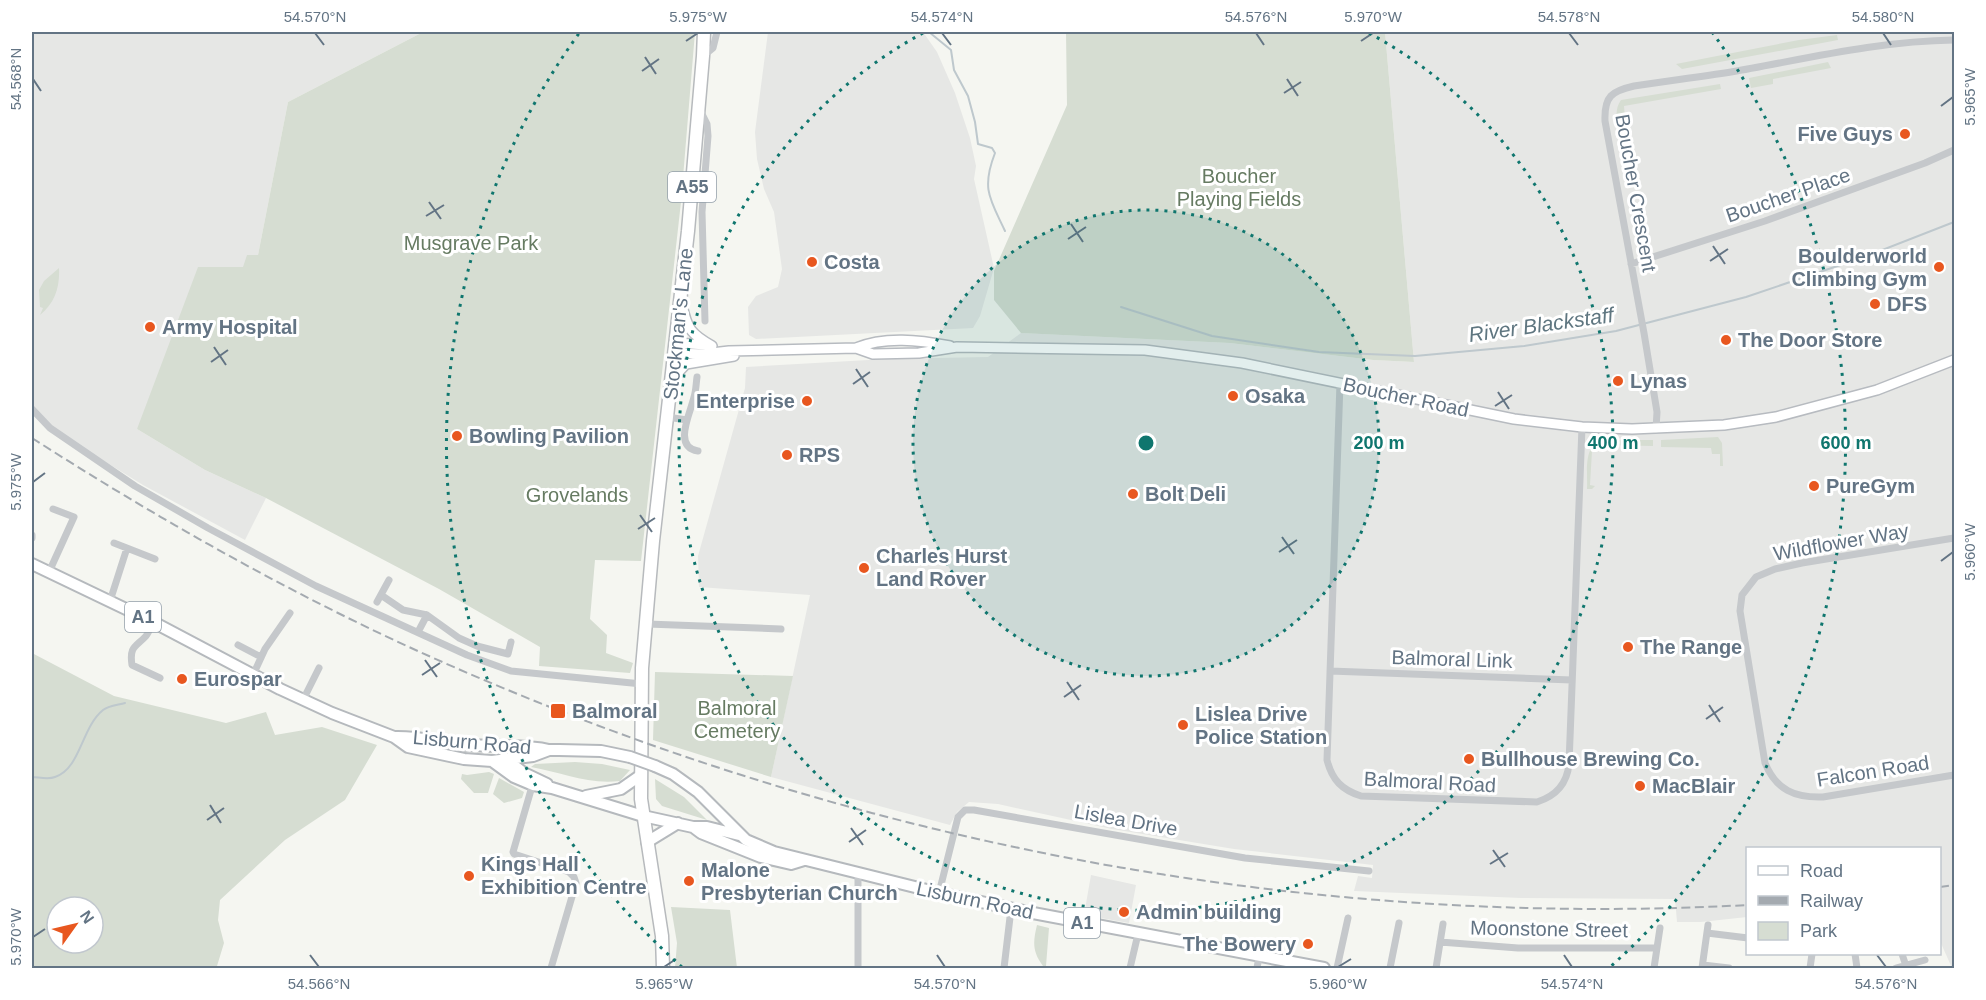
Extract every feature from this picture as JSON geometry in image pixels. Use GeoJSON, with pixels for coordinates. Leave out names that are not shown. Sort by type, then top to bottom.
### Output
{"type":"FeatureCollection","features":[{"type":"Feature","properties":{"kind":"highway","name":"Stockman's Lane"},"geometry":{"type":"LineString","coordinates":[[644,816],[641,775],[642,684],[653,541],[688,231],[704,32]]}},
{"type":"Feature","properties":{"kind":"highway","name":"A55"},"geometry":{"type":"LineString","coordinates":[[644,816],[662,936],[663,969]]}},
{"type":"Feature","properties":{"kind":"main road","name":"A1"},"geometry":{"type":"LineString","coordinates":[[32,564],[153,622],[253,675]]}},
{"type":"Feature","properties":{"kind":"main road","name":"Lisburn Road"},"geometry":{"type":"LineString","coordinates":[[253,675],[303,700],[394,737],[408,747],[464,759],[492,761],[533,756],[549,750]]}},
{"type":"Feature","properties":{"kind":"main road","name":"Lisburn Road"},"geometry":{"type":"LineString","coordinates":[[394,737],[411,736],[470,745],[601,751],[630,757],[673,774],[698,792],[739,835],[757,846],[858,874],[939,893],[1138,934],[1258,963],[1324,969]]}},
{"type":"Feature","properties":{"kind":"main road","name":"A1"},"geometry":{"type":"LineString","coordinates":[[470,745],[474,751],[499,753],[534,782]]}},
{"type":"Feature","properties":{"kind":"main road","name":"A1"},"geometry":{"type":"LineString","coordinates":[[492,761],[514,777],[644,816],[693,827],[707,826],[739,835]]}},
{"type":"Feature","properties":{"kind":"main road"},"geometry":{"type":"LineString","coordinates":[[583,797],[621,789],[641,775]]}},
{"type":"Feature","properties":{"kind":"main road"},"geometry":{"type":"LineString","coordinates":[[647,842],[678,824]]}},
{"type":"Feature","properties":{"kind":"main road","name":"A1"},"geometry":{"type":"LineString","coordinates":[[693,827],[701,833],[761,857],[791,864],[804,860]]}},
{"type":"Feature","properties":{"kind":"street","name":"Stockman's Lane"},"geometry":{"type":"LineString","coordinates":[[703,56],[713,48],[717,32]]}},
{"type":"Feature","properties":{"kind":"street","name":"Boucher Crescent"},"geometry":{"type":"LineString","coordinates":[[1656,429],[1657,412],[1644,333],[1605,121],[1605,108],[1614,92],[1634,86],[1715,74],[1822,53],[1904,43],[1954,40]]}},
{"type":"Feature","properties":{"kind":"street","name":"Stockman's Lane"},"geometry":{"type":"LineString","coordinates":[[699,107],[707,124],[708,136],[702,236],[706,295],[705,321]]}},
{"type":"Feature","properties":{"kind":"street","name":"Boucher Place"},"geometry":{"type":"LineString","coordinates":[[1631,264],[1765,221],[1925,163],[1954,150]]}},
{"type":"Feature","properties":{"kind":"street","name":"Stockman's Lane"},"geometry":{"type":"LineString","coordinates":[[688,231],[702,236]]}},
{"type":"Feature","properties":{"kind":"street"},"geometry":{"type":"LineString","coordinates":[[681,299],[685,320],[692,333],[712,346]]}},
{"type":"Feature","properties":{"kind":"street","name":"Boucher Road"},"geometry":{"type":"LineString","coordinates":[[676,348],[712,346],[729,351]]}},
{"type":"Feature","properties":{"kind":"street","name":"Boucher Road"},"geometry":{"type":"LineString","coordinates":[[676,348],[703,354],[729,351],[856,348],[873,354],[919,353],[957,347],[1145,350],[1242,363],[1514,419],[1582,427],[1656,429],[1724,425],[1776,417],[1877,390],[1954,360]]}},
{"type":"Feature","properties":{"kind":"street"},"geometry":{"type":"LineString","coordinates":[[672,379],[686,364],[754,351]]}},
{"type":"Feature","properties":{"kind":"street","name":"Stockman's Lane"},"geometry":{"type":"LineString","coordinates":[[697,377],[685,440],[687,446],[698,451]]}},
{"type":"Feature","properties":{"kind":"street","name":"Balmoral Road"},"geometry":{"type":"LineString","coordinates":[[1340,383],[1327,760],[1330,771],[1341,787],[1361,796],[1417,800],[1537,802],[1547,799],[1556,792],[1568,775],[1582,427]]}},
{"type":"Feature","properties":{"kind":"street"},"geometry":{"type":"LineString","coordinates":[[32,409],[50,428],[135,486],[226,538],[316,586],[488,664],[511,671],[642,684]]}},
{"type":"Feature","properties":{"kind":"street","name":"Stockman's Lane"},"geometry":{"type":"LineString","coordinates":[[668,417],[687,420]]}},
{"type":"Feature","properties":{"kind":"street"},"geometry":{"type":"LineString","coordinates":[[48,572],[74,517],[53,509]]}},
{"type":"Feature","properties":{"kind":"street","name":"Wildflower Way"},"geometry":{"type":"LineString","coordinates":[[1769,772],[1761,740],[1740,611],[1742,595],[1756,577],[1775,569],[1802,563],[1954,538]]}},
{"type":"Feature","properties":{"kind":"street"},"geometry":{"type":"LineString","coordinates":[[114,543],[155,559]]}},
{"type":"Feature","properties":{"kind":"street"},"geometry":{"type":"LineString","coordinates":[[110,601],[127,548]]}},
{"type":"Feature","properties":{"kind":"street"},"geometry":{"type":"LineString","coordinates":[[389,579],[379,598],[403,610],[426,615],[459,638],[477,646],[508,654],[511,642]]}},
{"type":"Feature","properties":{"kind":"street"},"geometry":{"type":"LineString","coordinates":[[253,675],[261,657],[290,613]]}},
{"type":"Feature","properties":{"kind":"street"},"geometry":{"type":"LineString","coordinates":[[418,632],[426,615]]}},
{"type":"Feature","properties":{"kind":"street"},"geometry":{"type":"LineString","coordinates":[[153,622],[147,635],[132,650],[131,658],[132,665],[160,678]]}},
{"type":"Feature","properties":{"kind":"street"},"geometry":{"type":"LineString","coordinates":[[647,624],[781,629]]}},
{"type":"Feature","properties":{"kind":"street"},"geometry":{"type":"LineString","coordinates":[[238,645],[261,657]]}},
{"type":"Feature","properties":{"kind":"street"},"geometry":{"type":"LineString","coordinates":[[303,700],[319,668]]}},
{"type":"Feature","properties":{"kind":"street","name":"Balmoral Link"},"geometry":{"type":"LineString","coordinates":[[1330,671],[1572,680]]}},
{"type":"Feature","properties":{"kind":"street","name":"Falcon Road"},"geometry":{"type":"LineString","coordinates":[[1769,772],[1792,794],[1807,798],[1954,775]]}},
{"type":"Feature","properties":{"kind":"street"},"geometry":{"type":"LineString","coordinates":[[534,782],[513,852],[569,872],[576,883],[551,969]]}},
{"type":"Feature","properties":{"kind":"street","name":"Lislea Drive"},"geometry":{"type":"LineString","coordinates":[[939,893],[958,817],[965,810],[1245,858],[1369,871]]}},
{"type":"Feature","properties":{"kind":"street"},"geometry":{"type":"LineString","coordinates":[[858,874],[856,888],[858,969]]}},
{"type":"Feature","properties":{"kind":"street"},"geometry":{"type":"LineString","coordinates":[[1004,969],[1011,909]]}},
{"type":"Feature","properties":{"kind":"street"},"geometry":{"type":"LineString","coordinates":[[1337,969],[1348,918]]}},
{"type":"Feature","properties":{"kind":"street"},"geometry":{"type":"LineString","coordinates":[[1390,969],[1398,923]]}},
{"type":"Feature","properties":{"kind":"street"},"geometry":{"type":"LineString","coordinates":[[1436,969],[1443,924]]}},
{"type":"Feature","properties":{"kind":"street"},"geometry":{"type":"LineString","coordinates":[[1654,969],[1660,928]]}},
{"type":"Feature","properties":{"kind":"street"},"geometry":{"type":"LineString","coordinates":[[1729,969],[1702,967],[1708,929],[1746,938]]}},
{"type":"Feature","properties":{"kind":"street"},"geometry":{"type":"LineString","coordinates":[[1130,969],[1138,934]]}},
{"type":"Feature","properties":{"kind":"street","name":"Moonstone Street"},"geometry":{"type":"LineString","coordinates":[[1440,942],[1518,948],[1657,948]]}},
{"type":"Feature","properties":{"kind":"street"},"geometry":{"type":"LineString","coordinates":[[1902,955],[1906,966]]}},
{"type":"Feature","properties":{"kind":"street"},"geometry":{"type":"LineString","coordinates":[[1896,969],[1925,960]]}},
{"type":"Feature","properties":{"kind":"shaded area"},"geometry":{"type":"Polygon","coordinates":[[[32,32],[423,32],[288,102],[258,255],[244,267],[137,429],[205,470],[266,498],[245,540],[143,485],[88,451],[55,429],[32,404],[32,32]]]}},
{"type":"Feature","properties":{"kind":"shaded area"},"geometry":{"type":"Polygon","coordinates":[[[768,32],[923,32],[937,52],[955,93],[970,138],[976,166],[974,179],[994,268],[980,316],[973,328],[756,339],[749,335],[748,307],[756,296],[778,287],[782,269],[774,212],[764,189],[757,159],[755,132],[768,32]]]}},
{"type":"Feature","properties":{"kind":"shaded area"},"geometry":{"type":"Polygon","coordinates":[[[1385,32],[1954,32],[1954,968],[1941,943],[1941,847],[1746,847],[1746,917],[1677,922],[1675,899],[1521,898],[1354,891],[1358,876],[1372,878],[1373,865],[1234,849],[1112,829],[998,804],[969,802],[957,812],[950,825],[771,777],[810,595],[699,587],[698,556],[745,388],[746,367],[886,359],[988,357],[1021,333],[1230,343],[1373,360],[1414,362],[1385,32]]]}},
{"type":"Feature","properties":{"kind":"shaded area"},"geometry":{"type":"Polygon","coordinates":[[[1091,875],[1136,885],[1129,923],[1084,915],[1091,875]]]}},
{"type":"Feature","properties":{"kind":"green space","name":"Musgrave Park"},"geometry":{"type":"Polygon","coordinates":[[[423,32],[695,32],[681,202],[641,561],[595,560],[590,619],[607,635],[606,653],[633,663],[630,673],[539,666],[540,647],[439,589],[266,498],[205,470],[137,429],[198,267],[243,267],[247,255],[258,255],[288,102],[423,32]]]}},
{"type":"Feature","properties":{"kind":"green space","name":"Boucher Playing Fields"},"geometry":{"type":"Polygon","coordinates":[[[1066,32],[1385,32],[1414,362],[1373,360],[1230,343],[1021,333],[994,300],[994,271],[1067,105],[1066,32]]]}},
{"type":"Feature","properties":{"kind":"green space"},"geometry":{"type":"Polygon","coordinates":[[[1837,35],[1838,40],[1682,69],[1676,64],[1799,40],[1837,35]]]}},
{"type":"Feature","properties":{"kind":"green space"},"geometry":{"type":"Polygon","coordinates":[[[1828,62],[1831,68],[1773,79],[1773,84],[1751,88],[1749,78],[1828,62]]]}},
{"type":"Feature","properties":{"kind":"green space"},"geometry":{"type":"Polygon","coordinates":[[[1720,84],[1721,89],[1624,106],[1626,130],[1619,131],[1617,111],[1621,100],[1720,84]]]}},
{"type":"Feature","properties":{"kind":"green space"},"geometry":{"type":"Polygon","coordinates":[[[59,268],[56,294],[40,315],[43,308],[40,307],[39,290],[44,281],[59,268]]]}},
{"type":"Feature","properties":{"kind":"green space"},"geometry":{"type":"Polygon","coordinates":[[[1718,437],[1722,443],[1723,466],[1720,466],[1720,454],[1712,454],[1711,448],[1661,447],[1661,440],[1718,437]]]}},
{"type":"Feature","properties":{"kind":"green space"},"geometry":{"type":"Polygon","coordinates":[[[1653,440],[1653,446],[1598,445],[1597,451],[1592,451],[1590,485],[1595,486],[1587,489],[1587,466],[1590,452],[1598,442],[1653,440]]]}},
{"type":"Feature","properties":{"kind":"green space"},"geometry":{"type":"Polygon","coordinates":[[[32,653],[114,696],[226,723],[266,712],[275,735],[322,727],[377,745],[345,800],[285,840],[220,900],[218,920],[224,943],[217,966],[220,968],[32,968],[32,653]]]}},
{"type":"Feature","properties":{"kind":"green space","name":"Balmoral Cemetery"},"geometry":{"type":"Polygon","coordinates":[[[655,672],[793,676],[771,777],[653,740],[655,672]]]}},
{"type":"Feature","properties":{"kind":"green space"},"geometry":{"type":"Polygon","coordinates":[[[575,762],[602,764],[630,770],[620,781],[608,782],[586,780],[531,767],[535,764],[575,762]]]}},
{"type":"Feature","properties":{"kind":"green space"},"geometry":{"type":"Polygon","coordinates":[[[489,772],[494,774],[488,793],[474,793],[461,779],[462,774],[489,772]]]}},
{"type":"Feature","properties":{"kind":"green space"},"geometry":{"type":"Polygon","coordinates":[[[499,778],[524,792],[522,798],[504,803],[493,794],[499,778]]]}},
{"type":"Feature","properties":{"kind":"green space"},"geometry":{"type":"Polygon","coordinates":[[[655,779],[684,797],[707,820],[662,806],[656,799],[655,779]]]}},
{"type":"Feature","properties":{"kind":"green space"},"geometry":{"type":"Polygon","coordinates":[[[671,907],[730,910],[737,968],[675,968],[677,943],[671,907]]]}},
{"type":"Feature","properties":{"kind":"green space"},"geometry":{"type":"Polygon","coordinates":[[[1037,925],[1049,928],[1046,966],[1039,961],[1035,951],[1037,925]]]}},
{"type":"Feature","properties":{"kind":"waterway","name":"River Blackstaff"},"geometry":{"type":"LineString","coordinates":[[929,32],[951,50],[954,70],[968,96],[978,144],[992,148],[995,153],[989,176],[989,194],[1005,231]]}},
{"type":"Feature","properties":{"kind":"waterway","name":"River Blackstaff"},"geometry":{"type":"LineString","coordinates":[[1121,307],[1212,336],[1319,352],[1415,356],[1524,346],[1616,331],[1746,297],[1867,256],[1954,222]]}},
{"type":"Feature","properties":{"kind":"waterway"},"geometry":{"type":"LineString","coordinates":[[32,777],[52,778],[64,772],[76,757],[90,727],[103,710],[125,703]]}},
{"type":"Feature","properties":{"kind":"railway"},"geometry":{"type":"LineString","coordinates":[[32,438],[211,546],[302,595],[396,641],[556,709],[720,768],[886,817],[1056,856],[1227,884],[1400,902],[1574,909],[1746,905]]}},
{"type":"Feature","properties":{"kind":"railway"},"geometry":{"type":"LineString","coordinates":[[1941,887],[1954,885]]}},
{"type":"Feature","properties":{"kind":"place","name":"Five Guys"},"geometry":{"type":"Point","coordinates":[1905,134]}},
{"type":"Feature","properties":{"kind":"place","name":"Costa"},"geometry":{"type":"Point","coordinates":[812,262]}},
{"type":"Feature","properties":{"kind":"place","name":"Boulderworld Climbing Gym"},"geometry":{"type":"Point","coordinates":[1939,267]}},
{"type":"Feature","properties":{"kind":"place","name":"DFS"},"geometry":{"type":"Point","coordinates":[1875,304]}},
{"type":"Feature","properties":{"kind":"place","name":"Army Hospital"},"geometry":{"type":"Point","coordinates":[150,327]}},
{"type":"Feature","properties":{"kind":"place","name":"The Door Store"},"geometry":{"type":"Point","coordinates":[1726,340]}},
{"type":"Feature","properties":{"kind":"place","name":"Lynas"},"geometry":{"type":"Point","coordinates":[1618,381]}},
{"type":"Feature","properties":{"kind":"place","name":"Osaka"},"geometry":{"type":"Point","coordinates":[1233,396]}},
{"type":"Feature","properties":{"kind":"place","name":"Enterprise"},"geometry":{"type":"Point","coordinates":[807,401]}},
{"type":"Feature","properties":{"kind":"place","name":"Bowling Pavilion"},"geometry":{"type":"Point","coordinates":[457,436]}},
{"type":"Feature","properties":{"kind":"place","name":"RPS"},"geometry":{"type":"Point","coordinates":[787,455]}},
{"type":"Feature","properties":{"kind":"place","name":"PureGym"},"geometry":{"type":"Point","coordinates":[1814,486]}},
{"type":"Feature","properties":{"kind":"place","name":"Bolt Deli"},"geometry":{"type":"Point","coordinates":[1133,494]}},
{"type":"Feature","properties":{"kind":"place","name":"Charles Hurst Land Rover"},"geometry":{"type":"Point","coordinates":[864,568]}},
{"type":"Feature","properties":{"kind":"place","name":"The Range"},"geometry":{"type":"Point","coordinates":[1628,647]}},
{"type":"Feature","properties":{"kind":"place","name":"Eurospar"},"geometry":{"type":"Point","coordinates":[182,679]}},
{"type":"Feature","properties":{"kind":"place","name":"Balmoral"},"geometry":{"type":"Point","coordinates":[558,711]}},
{"type":"Feature","properties":{"kind":"place","name":"Lislea Drive Police Station"},"geometry":{"type":"Point","coordinates":[1183,725]}},
{"type":"Feature","properties":{"kind":"place","name":"Bullhouse Brewing Co."},"geometry":{"type":"Point","coordinates":[1469,759]}},
{"type":"Feature","properties":{"kind":"place","name":"MacBlair"},"geometry":{"type":"Point","coordinates":[1640,786]}},
{"type":"Feature","properties":{"kind":"place","name":"Kings Hall Exhibition Centre"},"geometry":{"type":"Point","coordinates":[469,876]}},
{"type":"Feature","properties":{"kind":"place","name":"Malone Presbyterian Church"},"geometry":{"type":"Point","coordinates":[689,881]}},
{"type":"Feature","properties":{"kind":"place","name":"Admin building"},"geometry":{"type":"Point","coordinates":[1124,912]}},
{"type":"Feature","properties":{"kind":"place","name":"The Bowery"},"geometry":{"type":"Point","coordinates":[1308,944]}},
{"type":"Feature","properties":{"kind":"park label","name":"Grovelands"},"geometry":{"type":"Point","coordinates":[577,495]}}]}
